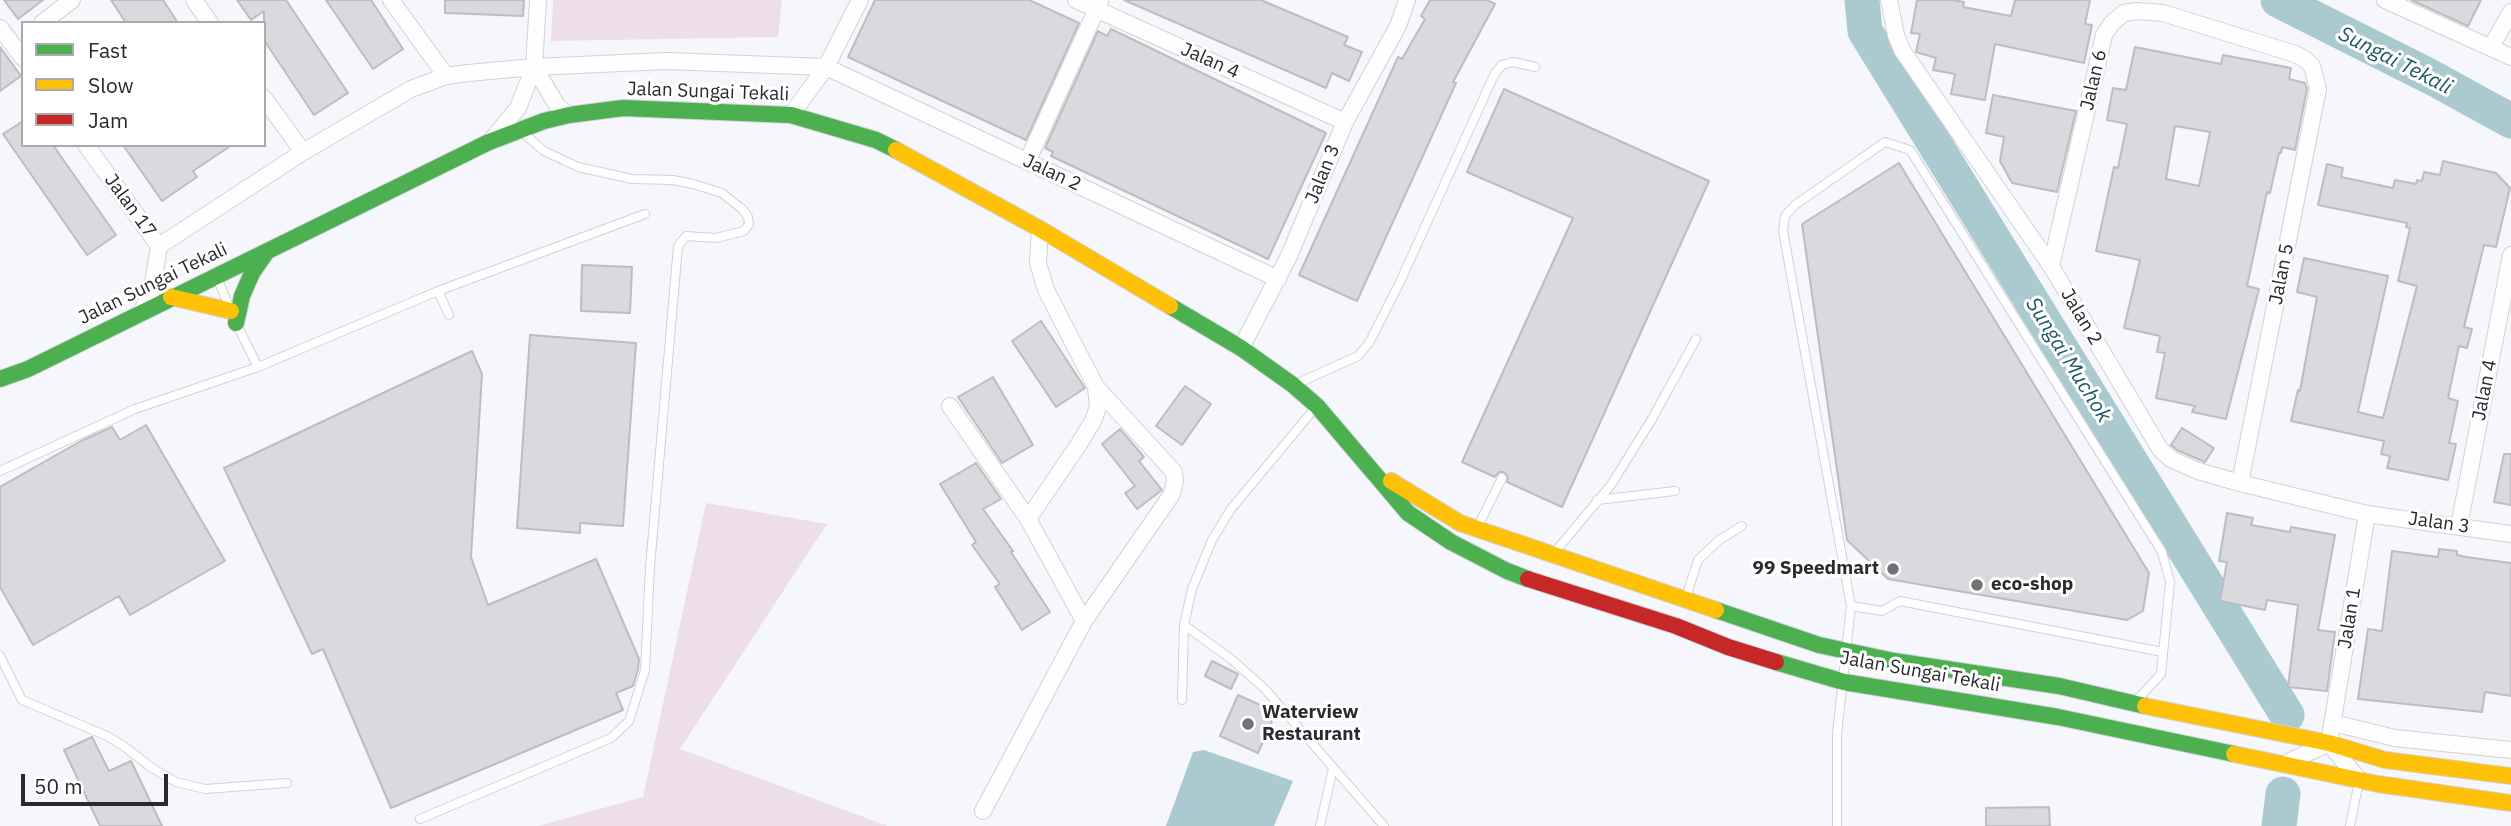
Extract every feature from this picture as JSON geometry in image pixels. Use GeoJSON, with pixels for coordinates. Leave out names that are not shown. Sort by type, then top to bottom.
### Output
{"type":"FeatureCollection","features":[{"type":"Feature","properties":{"kind":"street"},"geometry":{"type":"LineString","coordinates":[[45,21],[72,0]]}},
{"type":"Feature","properties":{"kind":"street"},"geometry":{"type":"LineString","coordinates":[[194,0],[209,21]]}},
{"type":"Feature","properties":{"kind":"street"},"geometry":{"type":"LineString","coordinates":[[391,0],[446,76]]}},
{"type":"Feature","properties":{"kind":"street"},"geometry":{"type":"LineString","coordinates":[[489,142],[518,108],[534,67],[538,0]]}},
{"type":"Feature","properties":{"kind":"street"},"geometry":{"type":"LineString","coordinates":[[791,115],[826,67],[860,0]]}},
{"type":"Feature","properties":{"kind":"street","name":"Jalan 4"},"geometry":{"type":"LineString","coordinates":[[1076,0],[1099,5],[1345,122]]}},
{"type":"Feature","properties":{"kind":"street","name":"Jalan 3"},"geometry":{"type":"LineString","coordinates":[[1241,348],[1278,279],[1345,122],[1398,26],[1407,0]]}},
{"type":"Feature","properties":{"kind":"street","name":"Jalan 2"},"geometry":{"type":"LineString","coordinates":[[1889,0],[1896,36],[1902,50],[2051,266],[2160,449],[2183,466],[2367,514]]}},
{"type":"Feature","properties":{"kind":"street"},"geometry":{"type":"LineString","coordinates":[[2385,0],[2511,57]]}},
{"type":"Feature","properties":{"kind":"street"},"geometry":{"type":"LineString","coordinates":[[1027,162],[1099,5]]}},
{"type":"Feature","properties":{"kind":"street","name":"Jalan 6"},"geometry":{"type":"LineString","coordinates":[[2051,266],[2104,36],[2112,23],[2124,13],[2136,10],[2163,12],[2295,54],[2312,66]]}},
{"type":"Feature","properties":{"kind":"street"},"geometry":{"type":"LineString","coordinates":[[2491,47],[2511,12]]}},
{"type":"Feature","properties":{"kind":"street"},"geometry":{"type":"LineString","coordinates":[[0,28],[20,47]]}},
{"type":"Feature","properties":{"kind":"street"},"geometry":{"type":"LineString","coordinates":[[159,246],[303,152],[411,89],[446,76],[534,67],[666,61],[826,67]]}},
{"type":"Feature","properties":{"kind":"street","name":"Jalan 5"},"geometry":{"type":"LineString","coordinates":[[2240,483],[2318,89],[2312,66]]}},
{"type":"Feature","properties":{"kind":"street"},"geometry":{"type":"LineString","coordinates":[[534,67],[558,107],[569,115]]}},
{"type":"Feature","properties":{"kind":"street","name":"Jalan 2"},"geometry":{"type":"LineString","coordinates":[[826,67],[1278,279]]}},
{"type":"Feature","properties":{"kind":"street"},"geometry":{"type":"LineString","coordinates":[[266,101],[303,152]]}},
{"type":"Feature","properties":{"kind":"street","name":"Jalan Sungai Tekali"},"geometry":{"type":"LineString","coordinates":[[0,379],[29,369],[489,142],[520,130],[569,115],[623,108],[791,115],[876,140],[1040,229],[1241,348],[1293,385],[1317,406],[1408,513],[1451,542],[1507,570],[1550,587],[1676,626],[1728,647],[1844,682],[2058,717],[2359,780],[2511,803]]}},
{"type":"Feature","properties":{"kind":"street","name":"Jalan 17"},"geometry":{"type":"LineString","coordinates":[[87,147],[159,246],[152,290],[142,311]]}},
{"type":"Feature","properties":{"kind":"street"},"geometry":{"type":"LineString","coordinates":[[983,811],[1084,621],[1172,494],[1175,480],[1174,472],[1096,387],[1046,290],[1038,263],[1040,229]]}},
{"type":"Feature","properties":{"kind":"street"},"geometry":{"type":"LineString","coordinates":[[171,297],[234,317],[252,273],[266,253]]}},
{"type":"Feature","properties":{"kind":"street","name":"Jalan 4"},"geometry":{"type":"LineString","coordinates":[[2459,526],[2511,255]]}},
{"type":"Feature","properties":{"kind":"street"},"geometry":{"type":"LineString","coordinates":[[1027,519],[1093,421],[1098,407],[1096,387]]}},
{"type":"Feature","properties":{"kind":"street"},"geometry":{"type":"LineString","coordinates":[[950,406],[1027,519],[1084,621]]}},
{"type":"Feature","properties":{"kind":"street","name":"Jalan Sungai Tekali"},"geometry":{"type":"LineString","coordinates":[[1367,466],[1460,523],[1819,645],[1894,661],[2059,686],[2329,744],[2385,760],[2511,776]]}},
{"type":"Feature","properties":{"kind":"street","name":"Jalan 3"},"geometry":{"type":"LineString","coordinates":[[2367,514],[2511,534]]}},
{"type":"Feature","properties":{"kind":"street","name":"Jalan 1"},"geometry":{"type":"LineString","coordinates":[[2329,744],[2367,514]]}},
{"type":"Feature","properties":{"kind":"street"},"geometry":{"type":"LineString","coordinates":[[2333,723],[2395,738],[2511,750]]}},
{"type":"Feature","properties":{"kind":"street"},"geometry":{"type":"LineString","coordinates":[[2284,764],[2329,744],[2359,780]]}},
{"type":"Feature","properties":{"kind":"lane"},"geometry":{"type":"LineString","coordinates":[[1293,385],[1358,356],[1369,343],[1496,73],[1502,65],[1513,62],[1535,68]]}},
{"type":"Feature","properties":{"kind":"lane"},"geometry":{"type":"LineString","coordinates":[[420,820],[611,738],[629,721],[645,670],[650,567],[678,246],[686,236],[716,238],[744,231],[749,224],[743,209],[722,192],[673,180],[632,179],[578,167],[544,151],[520,130]]}},
{"type":"Feature","properties":{"kind":"lane"},"geometry":{"type":"LineString","coordinates":[[1837,826],[1837,734],[1851,606],[1783,231],[1785,216],[1795,205],[1885,142],[1910,150],[2162,552],[2170,582],[2161,674],[2133,704]]}},
{"type":"Feature","properties":{"kind":"lane"},"geometry":{"type":"LineString","coordinates":[[0,471],[135,409],[258,367],[438,291],[645,214]]}},
{"type":"Feature","properties":{"kind":"lane"},"geometry":{"type":"LineString","coordinates":[[217,277],[258,367]]}},
{"type":"Feature","properties":{"kind":"lane"},"geometry":{"type":"LineString","coordinates":[[438,291],[449,315]]}},
{"type":"Feature","properties":{"kind":"lane"},"geometry":{"type":"LineString","coordinates":[[1552,556],[1611,485],[1652,419],[1696,339]]}},
{"type":"Feature","properties":{"kind":"lane"},"geometry":{"type":"LineString","coordinates":[[1182,701],[1184,625],[1192,589],[1212,540],[1231,509],[1317,406]]}},
{"type":"Feature","properties":{"kind":"lane"},"geometry":{"type":"LineString","coordinates":[[1476,529],[1502,478]]}},
{"type":"Feature","properties":{"kind":"lane"},"geometry":{"type":"LineString","coordinates":[[1597,500],[1675,491]]}},
{"type":"Feature","properties":{"kind":"lane"},"geometry":{"type":"LineString","coordinates":[[1685,600],[1698,560],[1719,540],[1742,526]]}},
{"type":"Feature","properties":{"kind":"lane"},"geometry":{"type":"LineString","coordinates":[[1851,606],[1882,611],[1900,601],[2163,652]]}},
{"type":"Feature","properties":{"kind":"lane"},"geometry":{"type":"LineString","coordinates":[[1184,625],[1231,659],[1265,689],[1384,826]]}},
{"type":"Feature","properties":{"kind":"lane"},"geometry":{"type":"LineString","coordinates":[[0,656],[22,699],[107,736],[176,782],[205,789],[287,783]]}},
{"type":"Feature","properties":{"kind":"lane"},"geometry":{"type":"LineString","coordinates":[[1320,826],[1333,768]]}},
{"type":"Feature","properties":{"kind":"lane"},"geometry":{"type":"LineString","coordinates":[[2350,826],[2359,780]]}},
{"type":"Feature","properties":{"kind":"shaded area"},"geometry":{"type":"Polygon","coordinates":[[[553,0],[782,0],[778,37],[551,41],[553,0]]]}},
{"type":"Feature","properties":{"kind":"shaded area"},"geometry":{"type":"Polygon","coordinates":[[[706,503],[827,524],[680,749],[888,826],[538,826],[643,797],[706,503]]]}},
{"type":"Feature","properties":{"kind":"water"},"geometry":{"type":"Polygon","coordinates":[[[1204,750],[1293,781],[1274,826],[1166,826],[1193,752],[1204,750]]]}},
{"type":"Feature","properties":{"kind":"building"},"geometry":{"type":"Polygon","coordinates":[[[4,0],[43,0],[18,19],[4,0]]]}},
{"type":"Feature","properties":{"kind":"building"},"geometry":{"type":"Polygon","coordinates":[[[111,0],[163,0],[177,21],[125,21],[111,0]]]}},
{"type":"Feature","properties":{"kind":"building"},"geometry":{"type":"Polygon","coordinates":[[[237,0],[286,0],[348,93],[314,115],[266,43],[264,11],[251,20],[237,0]]]}},
{"type":"Feature","properties":{"kind":"building"},"geometry":{"type":"Polygon","coordinates":[[[326,0],[371,0],[403,49],[373,69],[326,0]]]}},
{"type":"Feature","properties":{"kind":"building"},"geometry":{"type":"Polygon","coordinates":[[[445,0],[524,0],[523,16],[445,13],[445,0]]]}},
{"type":"Feature","properties":{"kind":"building"},"geometry":{"type":"Polygon","coordinates":[[[875,0],[1029,0],[1079,23],[1026,140],[848,57],[875,0]]]}},
{"type":"Feature","properties":{"kind":"building"},"geometry":{"type":"Polygon","coordinates":[[[1124,0],[1261,0],[1348,37],[1344,45],[1362,52],[1349,81],[1332,73],[1326,88],[1124,0]]]}},
{"type":"Feature","properties":{"kind":"building"},"geometry":{"type":"Polygon","coordinates":[[[1430,0],[1487,0],[1495,4],[1453,82],[1456,83],[1357,301],[1299,275],[1398,57],[1402,59],[1425,19],[1421,16],[1430,0]]]}},
{"type":"Feature","properties":{"kind":"building"},"geometry":{"type":"Polygon","coordinates":[[[1917,0],[1964,2],[1963,7],[2011,16],[2015,0],[2090,0],[2085,24],[2092,25],[2084,63],[1995,44],[1985,100],[1951,94],[1955,74],[1933,70],[1936,58],[1916,52],[1920,34],[1911,33],[1917,0]]]}},
{"type":"Feature","properties":{"kind":"building"},"geometry":{"type":"Polygon","coordinates":[[[2411,0],[2481,0],[2468,26],[2411,0]]]}},
{"type":"Feature","properties":{"kind":"building"},"geometry":{"type":"Polygon","coordinates":[[[1111,29],[1326,133],[1268,259],[1051,156],[1053,152],[1045,148],[1098,31],[1107,36],[1111,29]]]}},
{"type":"Feature","properties":{"kind":"building"},"geometry":{"type":"Polygon","coordinates":[[[0,47],[21,76],[0,91],[0,47]]]}},
{"type":"Feature","properties":{"kind":"building"},"geometry":{"type":"Polygon","coordinates":[[[2135,47],[2221,64],[2223,55],[2291,68],[2289,79],[2305,83],[2307,89],[2295,150],[2282,147],[2270,193],[2267,192],[2247,286],[2259,289],[2226,419],[2192,412],[2195,406],[2156,398],[2165,353],[2157,352],[2160,336],[2124,328],[2140,260],[2096,251],[2114,167],[2118,168],[2127,124],[2107,120],[2113,88],[2126,90],[2135,47]],[[2175,126],[2166,179],[2199,186],[2210,132],[2175,126]]]}},
{"type":"Feature","properties":{"kind":"building"},"geometry":{"type":"Polygon","coordinates":[[[1504,89],[1709,181],[1562,507],[1507,482],[1508,477],[1504,472],[1499,472],[1495,477],[1462,462],[1573,218],[1467,172],[1504,89]]]}},
{"type":"Feature","properties":{"kind":"building"},"geometry":{"type":"Polygon","coordinates":[[[1993,95],[2076,111],[2057,192],[2012,183],[2000,161],[2004,137],[1986,133],[1993,95]]]}},
{"type":"Feature","properties":{"kind":"building"},"geometry":{"type":"Polygon","coordinates":[[[21,122],[21,147],[54,147],[116,235],[87,255],[3,134],[21,122]]]}},
{"type":"Feature","properties":{"kind":"building"},"geometry":{"type":"Polygon","coordinates":[[[124,147],[229,147],[193,171],[197,177],[162,201],[124,147]]]}},
{"type":"Feature","properties":{"kind":"building"},"geometry":{"type":"Polygon","coordinates":[[[2443,161],[2496,173],[2510,188],[2496,247],[2484,245],[2464,327],[2472,329],[2467,348],[2459,346],[2448,398],[2458,401],[2449,443],[2456,444],[2448,480],[2387,468],[2390,456],[2381,454],[2384,441],[2291,421],[2298,390],[2300,391],[2317,297],[2297,292],[2304,258],[2388,276],[2358,412],[2383,418],[2417,286],[2398,281],[2410,228],[2406,227],[2407,223],[2318,205],[2327,164],[2343,168],[2341,177],[2393,188],[2395,180],[2416,184],[2417,180],[2422,181],[2424,172],[2440,175],[2443,161]]]}},
{"type":"Feature","properties":{"kind":"building"},"geometry":{"type":"Polygon","coordinates":[[[1899,163],[2149,573],[2143,611],[2127,620],[1888,579],[1847,540],[1802,224],[1899,163]]]}},
{"type":"Feature","properties":{"kind":"building"},"geometry":{"type":"Polygon","coordinates":[[[582,265],[632,267],[630,313],[581,311],[582,265]]]}},
{"type":"Feature","properties":{"kind":"building"},"geometry":{"type":"Polygon","coordinates":[[[1041,321],[1085,388],[1056,407],[1012,341],[1041,321]]]}},
{"type":"Feature","properties":{"kind":"building"},"geometry":{"type":"Polygon","coordinates":[[[530,335],[636,343],[623,526],[580,523],[580,533],[517,528],[530,335]]]}},
{"type":"Feature","properties":{"kind":"building"},"geometry":{"type":"Polygon","coordinates":[[[472,351],[482,374],[471,557],[488,605],[596,559],[639,659],[638,669],[633,686],[616,693],[623,710],[391,808],[323,649],[312,654],[224,468],[472,351]]]}},
{"type":"Feature","properties":{"kind":"building"},"geometry":{"type":"Polygon","coordinates":[[[993,377],[1033,445],[1002,463],[958,397],[993,377]]]}},
{"type":"Feature","properties":{"kind":"building"},"geometry":{"type":"Polygon","coordinates":[[[1185,386],[1211,404],[1182,445],[1156,426],[1185,386]]]}},
{"type":"Feature","properties":{"kind":"building"},"geometry":{"type":"Polygon","coordinates":[[[146,425],[225,561],[130,615],[119,596],[33,645],[0,587],[0,487],[81,441],[112,427],[120,440],[146,425]]]}},
{"type":"Feature","properties":{"kind":"building"},"geometry":{"type":"Polygon","coordinates":[[[2182,428],[2214,448],[2205,462],[2171,445],[2182,428]]]}},
{"type":"Feature","properties":{"kind":"building"},"geometry":{"type":"Polygon","coordinates":[[[1120,429],[1144,457],[1139,461],[1162,490],[1137,509],[1125,493],[1135,486],[1102,444],[1120,429]]]}},
{"type":"Feature","properties":{"kind":"building"},"geometry":{"type":"Polygon","coordinates":[[[2504,454],[2511,454],[2511,505],[2494,502],[2504,454]]]}},
{"type":"Feature","properties":{"kind":"building"},"geometry":{"type":"Polygon","coordinates":[[[976,463],[1001,499],[983,509],[1013,551],[1011,552],[1050,612],[1022,630],[995,587],[1000,584],[972,545],[976,542],[940,484],[976,463]]]}},
{"type":"Feature","properties":{"kind":"building"},"geometry":{"type":"Polygon","coordinates":[[[2227,513],[2253,518],[2251,525],[2290,532],[2291,527],[2335,535],[2318,630],[2335,632],[2327,691],[2288,687],[2298,605],[2267,600],[2265,610],[2220,601],[2227,562],[2219,561],[2227,513]]]}},
{"type":"Feature","properties":{"kind":"building"},"geometry":{"type":"Polygon","coordinates":[[[2439,549],[2457,551],[2457,555],[2466,557],[2511,563],[2511,696],[2485,692],[2482,712],[2358,699],[2368,629],[2382,631],[2392,551],[2438,557],[2439,549]]]}},
{"type":"Feature","properties":{"kind":"building"},"geometry":{"type":"Polygon","coordinates":[[[1212,661],[1238,674],[1231,689],[1205,676],[1212,661]]]}},
{"type":"Feature","properties":{"kind":"building","name":"Waterview Restaurant"},"geometry":{"type":"Polygon","coordinates":[[[1238,695],[1276,712],[1258,753],[1220,736],[1238,695]]]}},
{"type":"Feature","properties":{"kind":"building"},"geometry":{"type":"Polygon","coordinates":[[[92,737],[109,771],[131,761],[162,826],[100,826],[64,750],[92,737]]]}},
{"type":"Feature","properties":{"kind":"building"},"geometry":{"type":"Polygon","coordinates":[[[2049,807],[2050,826],[1986,826],[1986,808],[2049,807]]]}},
{"type":"Feature","properties":{"kind":"waterway","name":"Sungai Muchok"},"geometry":{"type":"LineString","coordinates":[[1862,0],[1865,31],[2287,715]]}},
{"type":"Feature","properties":{"kind":"waterway","name":"Sungai Tekali"},"geometry":{"type":"LineString","coordinates":[[2278,0],[2431,77],[2511,121]]}},
{"type":"Feature","properties":{"kind":"waterway","name":"Sungai Muchok"},"geometry":{"type":"LineString","coordinates":[[2279,826],[2283,794]]}},
{"type":"Feature","properties":{"kind":"traffic: fast"},"geometry":{"type":"LineString","coordinates":[[0,379],[28,369],[489,142],[544,121],[623,108],[791,115],[876,140],[896,150]]}},
{"type":"Feature","properties":{"kind":"traffic: fast"},"geometry":{"type":"LineString","coordinates":[[236,323],[242,296],[252,273],[266,253]]}},
{"type":"Feature","properties":{"kind":"traffic: fast"},"geometry":{"type":"LineString","coordinates":[[1170,306],[1241,348],[1293,385],[1317,406],[1408,513],[1451,542],[1528,579]]}},
{"type":"Feature","properties":{"kind":"traffic: fast"},"geometry":{"type":"LineString","coordinates":[[1716,610],[1819,645],[1894,661],[2059,686],[2145,706]]}},
{"type":"Feature","properties":{"kind":"traffic: fast"},"geometry":{"type":"LineString","coordinates":[[1776,662],[1844,682],[2058,717],[2234,754]]}},
{"type":"Feature","properties":{"kind":"traffic: slow"},"geometry":{"type":"LineString","coordinates":[[896,150],[1040,229],[1170,306]]}},
{"type":"Feature","properties":{"kind":"traffic: slow"},"geometry":{"type":"LineString","coordinates":[[171,297],[231,311]]}},
{"type":"Feature","properties":{"kind":"traffic: slow"},"geometry":{"type":"LineString","coordinates":[[1391,481],[1460,523],[1716,610]]}},
{"type":"Feature","properties":{"kind":"traffic: slow"},"geometry":{"type":"LineString","coordinates":[[2145,706],[2329,743],[2385,760],[2511,776]]}},
{"type":"Feature","properties":{"kind":"traffic: slow"},"geometry":{"type":"LineString","coordinates":[[2234,754],[2378,784],[2511,803]]}},
{"type":"Feature","properties":{"kind":"traffic: jam"},"geometry":{"type":"LineString","coordinates":[[1528,579],[1676,626],[1728,647],[1776,662]]}},
{"type":"Feature","properties":{"kind":"place","name":"99 Speedmart"},"geometry":{"type":"Point","coordinates":[1893,569]}},
{"type":"Feature","properties":{"kind":"place","name":"eco-shop"},"geometry":{"type":"Point","coordinates":[1977,585]}},
{"type":"Feature","properties":{"kind":"place","name":"Waterview Restaurant"},"geometry":{"type":"Point","coordinates":[1248,724]}}]}
